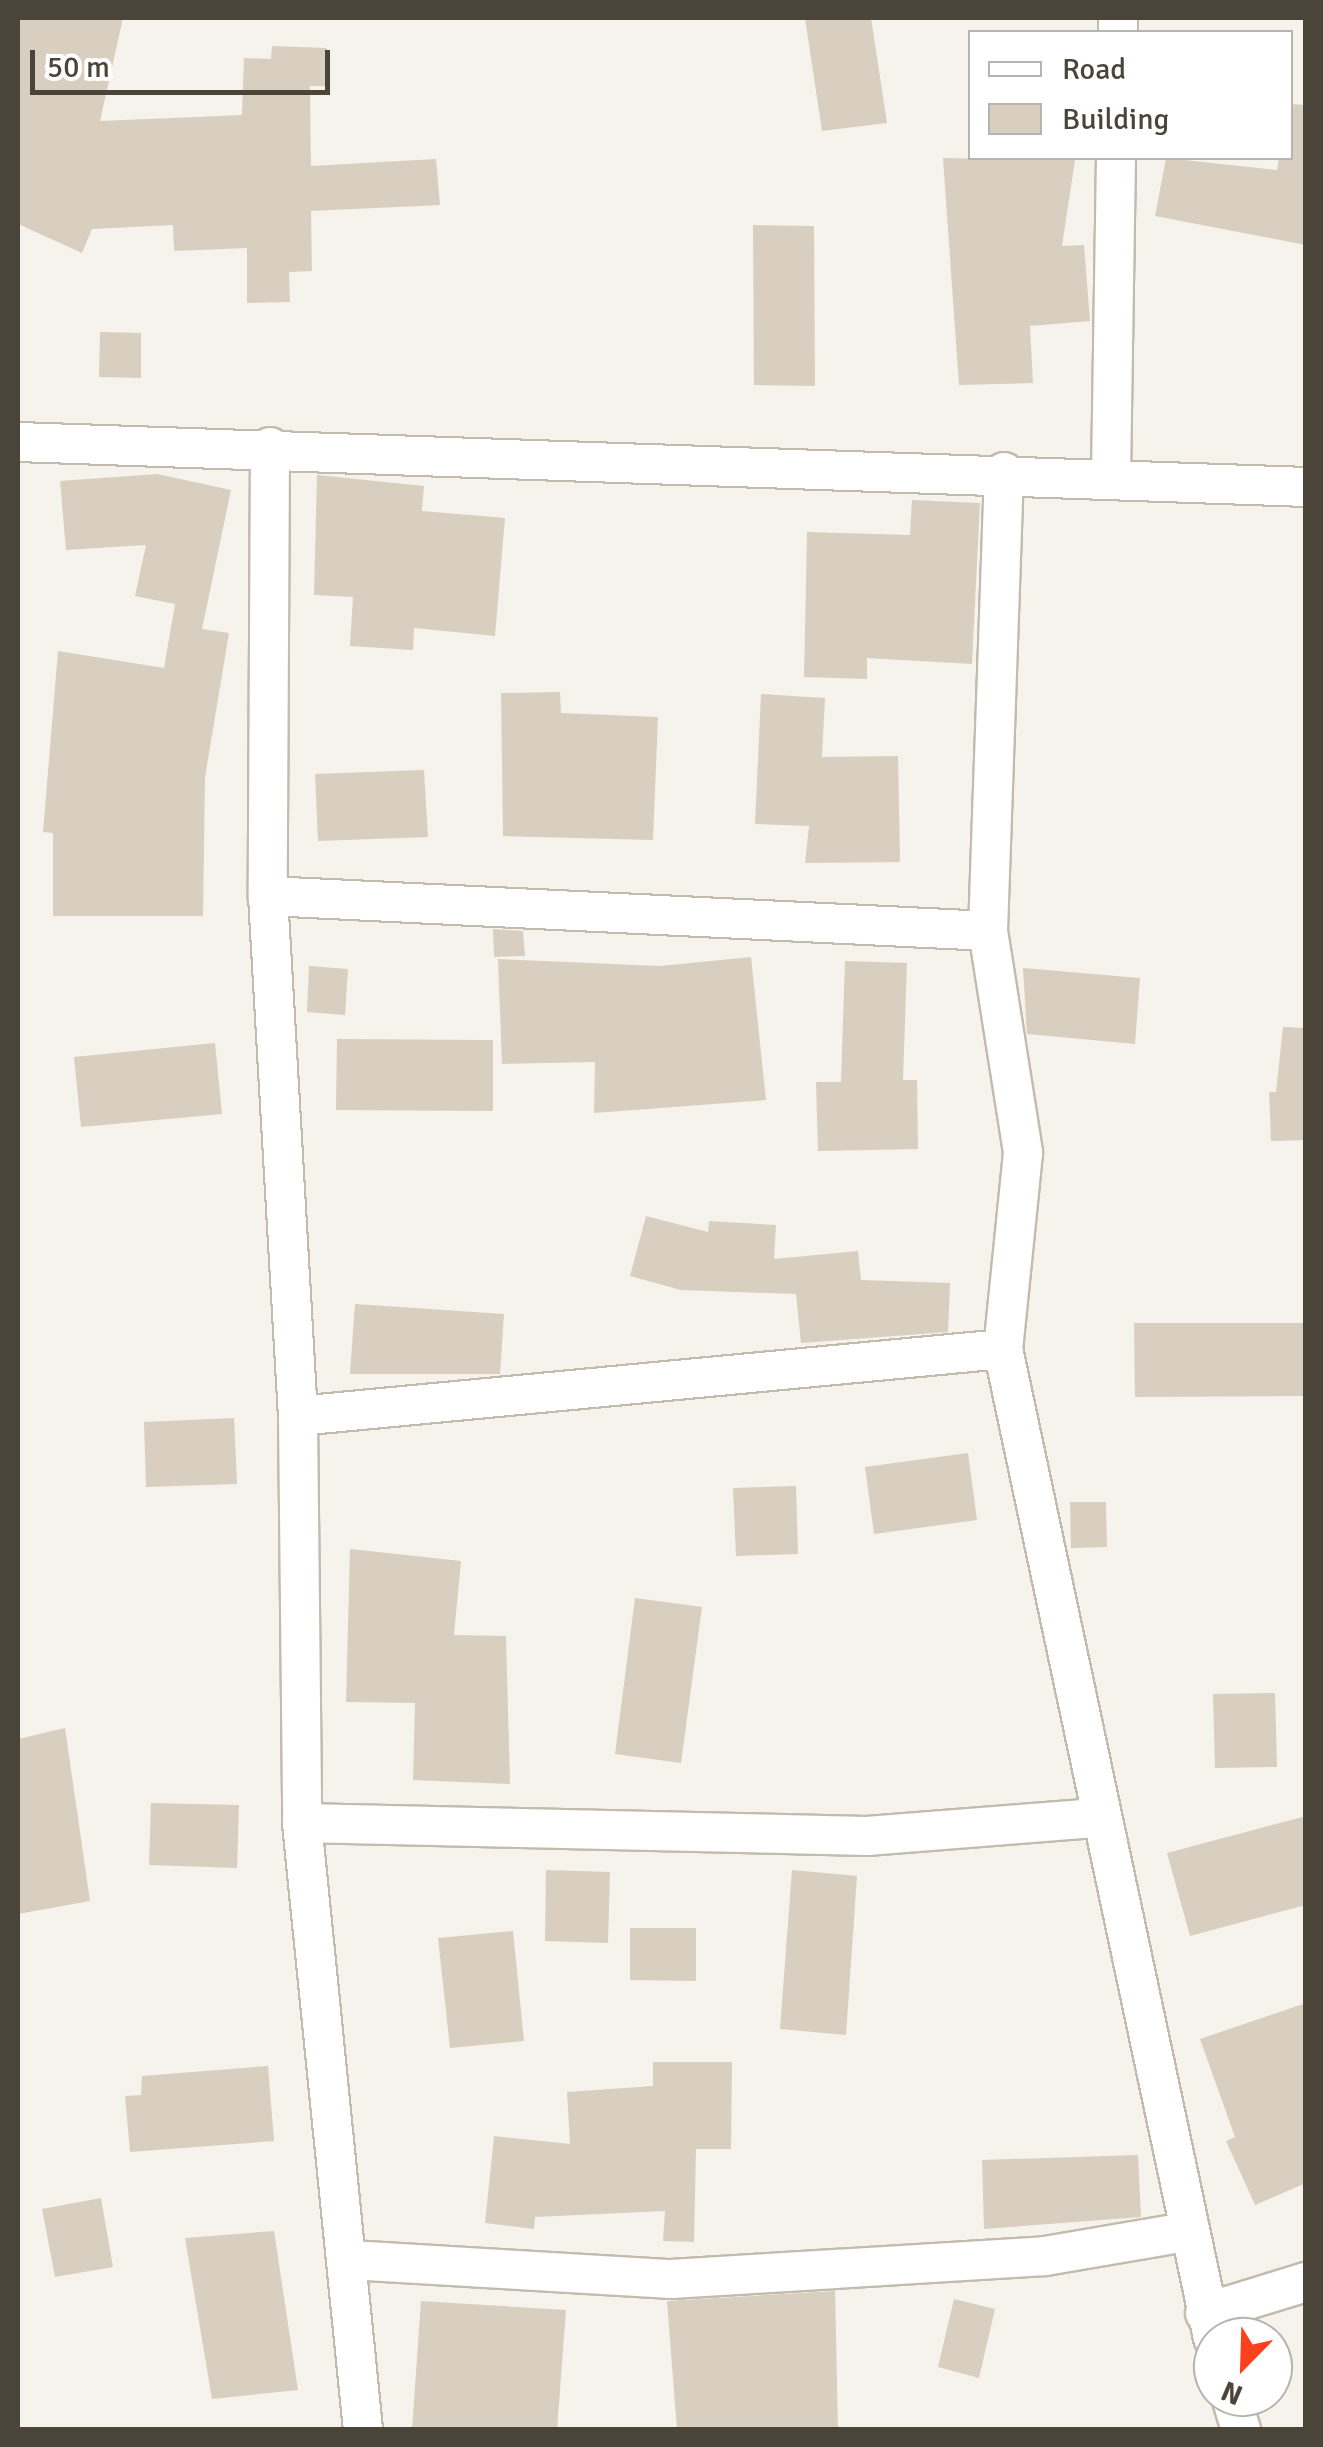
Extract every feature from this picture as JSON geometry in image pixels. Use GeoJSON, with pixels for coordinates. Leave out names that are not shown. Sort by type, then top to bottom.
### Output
{"type":"FeatureCollection","features":[{"type":"Feature","properties":{"kind":"street"},"geometry":{"type":"LineString","coordinates":[[1111,474],[1116,160]]}},
{"type":"Feature","properties":{"kind":"street"},"geometry":{"type":"LineString","coordinates":[[18,442],[1111,474],[1306,487]]}},
{"type":"Feature","properties":{"kind":"street"},"geometry":{"type":"LineString","coordinates":[[270,447],[268,896],[298,1416],[302,1823],[330,2149],[350,2260],[364,2430]]}},
{"type":"Feature","properties":{"kind":"street"},"geometry":{"type":"LineString","coordinates":[[1004,472],[988,932],[1024,1153],[1003,1349],[1097,1818],[1207,2317]]}},
{"type":"Feature","properties":{"kind":"street"},"geometry":{"type":"LineString","coordinates":[[268,896],[988,932]]}},
{"type":"Feature","properties":{"kind":"street"},"geometry":{"type":"LineString","coordinates":[[298,1416],[1003,1349]]}},
{"type":"Feature","properties":{"kind":"street"},"geometry":{"type":"LineString","coordinates":[[302,1823],[867,1836],[1097,1818]]}},
{"type":"Feature","properties":{"kind":"street"},"geometry":{"type":"LineString","coordinates":[[350,2260],[671,2279],[1045,2256],[1186,2232]]}},
{"type":"Feature","properties":{"kind":"street"},"geometry":{"type":"LineString","coordinates":[[1229,2317],[1306,2282]]}},
{"type":"Feature","properties":{"kind":"building"},"geometry":{"type":"Polygon","coordinates":[[[18,18],[123,18],[100,121],[242,115],[244,58],[271,59],[272,46],[327,48],[325,86],[310,86],[311,166],[436,159],[440,205],[311,211],[312,271],[289,272],[290,302],[247,303],[247,248],[174,251],[173,225],[92,229],[82,253],[18,224],[18,18]]]}},
{"type":"Feature","properties":{"kind":"building"},"geometry":{"type":"Polygon","coordinates":[[[805,18],[871,18],[887,123],[822,131],[805,18]]]}},
{"type":"Feature","properties":{"kind":"building"},"geometry":{"type":"Polygon","coordinates":[[[1293,104],[1306,105],[1306,245],[1155,216],[1166,160],[1277,170],[1279,160],[1293,160],[1293,104]]]}},
{"type":"Feature","properties":{"kind":"building"},"geometry":{"type":"Polygon","coordinates":[[[943,158],[1075,160],[1062,246],[1084,245],[1090,321],[1030,326],[1033,383],[959,385],[943,158]]]}},
{"type":"Feature","properties":{"kind":"building"},"geometry":{"type":"Polygon","coordinates":[[[753,225],[814,226],[815,386],[754,385],[753,225]]]}},
{"type":"Feature","properties":{"kind":"building"},"geometry":{"type":"Polygon","coordinates":[[[100,332],[141,333],[141,378],[99,377],[100,332]]]}},
{"type":"Feature","properties":{"kind":"building"},"geometry":{"type":"Polygon","coordinates":[[[157,474],[231,490],[202,629],[229,633],[205,777],[203,916],[53,916],[53,833],[43,832],[58,651],[164,668],[175,604],[135,596],[146,545],[66,550],[60,481],[157,474]]]}},
{"type":"Feature","properties":{"kind":"building"},"geometry":{"type":"Polygon","coordinates":[[[317,475],[424,486],[422,511],[505,518],[495,636],[414,628],[413,650],[350,646],[353,597],[314,595],[317,475]]]}},
{"type":"Feature","properties":{"kind":"building"},"geometry":{"type":"Polygon","coordinates":[[[912,500],[980,503],[972,664],[867,658],[867,679],[804,677],[807,532],[910,535],[912,500]]]}},
{"type":"Feature","properties":{"kind":"building"},"geometry":{"type":"Polygon","coordinates":[[[560,692],[561,713],[658,717],[653,840],[503,836],[501,693],[560,692]]]}},
{"type":"Feature","properties":{"kind":"building"},"geometry":{"type":"Polygon","coordinates":[[[761,694],[825,698],[822,757],[898,756],[900,862],[805,863],[809,826],[755,824],[761,694]]]}},
{"type":"Feature","properties":{"kind":"building"},"geometry":{"type":"Polygon","coordinates":[[[424,770],[428,837],[318,841],[315,774],[424,770]]]}},
{"type":"Feature","properties":{"kind":"building"},"geometry":{"type":"Polygon","coordinates":[[[493,929],[523,931],[525,956],[494,957],[493,929]]]}},
{"type":"Feature","properties":{"kind":"building"},"geometry":{"type":"Polygon","coordinates":[[[751,957],[766,1100],[594,1113],[595,1062],[502,1064],[498,959],[660,966],[751,957]]]}},
{"type":"Feature","properties":{"kind":"building"},"geometry":{"type":"Polygon","coordinates":[[[845,961],[907,963],[903,1080],[917,1080],[918,1149],[818,1151],[816,1082],[841,1082],[845,961]]]}},
{"type":"Feature","properties":{"kind":"building"},"geometry":{"type":"Polygon","coordinates":[[[309,966],[348,969],[345,1015],[307,1012],[309,966]]]}},
{"type":"Feature","properties":{"kind":"building"},"geometry":{"type":"Polygon","coordinates":[[[1023,968],[1140,978],[1135,1044],[1027,1034],[1023,968]]]}},
{"type":"Feature","properties":{"kind":"building"},"geometry":{"type":"Polygon","coordinates":[[[1283,1027],[1306,1028],[1306,1140],[1271,1141],[1269,1092],[1276,1092],[1283,1027]]]}},
{"type":"Feature","properties":{"kind":"building"},"geometry":{"type":"Polygon","coordinates":[[[337,1039],[493,1040],[493,1111],[336,1110],[337,1039]]]}},
{"type":"Feature","properties":{"kind":"building"},"geometry":{"type":"Polygon","coordinates":[[[215,1043],[222,1114],[81,1127],[74,1057],[215,1043]]]}},
{"type":"Feature","properties":{"kind":"building"},"geometry":{"type":"Polygon","coordinates":[[[646,1216],[708,1232],[709,1221],[776,1225],[774,1259],[858,1251],[861,1280],[950,1283],[948,1332],[801,1343],[796,1294],[681,1290],[630,1276],[646,1216]]]}},
{"type":"Feature","properties":{"kind":"building"},"geometry":{"type":"Polygon","coordinates":[[[355,1304],[504,1314],[500,1374],[350,1374],[355,1304]]]}},
{"type":"Feature","properties":{"kind":"building"},"geometry":{"type":"Polygon","coordinates":[[[1134,1323],[1306,1323],[1306,1396],[1135,1397],[1134,1323]]]}},
{"type":"Feature","properties":{"kind":"building"},"geometry":{"type":"Polygon","coordinates":[[[234,1418],[237,1484],[146,1487],[144,1422],[234,1418]]]}},
{"type":"Feature","properties":{"kind":"building"},"geometry":{"type":"Polygon","coordinates":[[[968,1453],[977,1520],[874,1534],[865,1467],[968,1453]]]}},
{"type":"Feature","properties":{"kind":"building"},"geometry":{"type":"Polygon","coordinates":[[[796,1486],[798,1554],[736,1556],[733,1488],[796,1486]]]}},
{"type":"Feature","properties":{"kind":"building"},"geometry":{"type":"Polygon","coordinates":[[[1070,1502],[1106,1502],[1107,1547],[1071,1548],[1070,1502]]]}},
{"type":"Feature","properties":{"kind":"building"},"geometry":{"type":"Polygon","coordinates":[[[350,1549],[461,1561],[454,1635],[506,1636],[510,1784],[413,1780],[415,1703],[346,1702],[350,1549]]]}},
{"type":"Feature","properties":{"kind":"building"},"geometry":{"type":"Polygon","coordinates":[[[635,1598],[702,1607],[681,1763],[615,1754],[635,1598]]]}},
{"type":"Feature","properties":{"kind":"building"},"geometry":{"type":"Polygon","coordinates":[[[1275,1693],[1277,1767],[1215,1768],[1213,1694],[1275,1693]]]}},
{"type":"Feature","properties":{"kind":"building"},"geometry":{"type":"Polygon","coordinates":[[[65,1728],[90,1901],[18,1914],[18,1739],[65,1728]]]}},
{"type":"Feature","properties":{"kind":"building"},"geometry":{"type":"Polygon","coordinates":[[[151,1803],[239,1805],[237,1868],[149,1865],[151,1803]]]}},
{"type":"Feature","properties":{"kind":"building"},"geometry":{"type":"Polygon","coordinates":[[[1306,1816],[1306,1905],[1190,1936],[1167,1853],[1306,1816]]]}},
{"type":"Feature","properties":{"kind":"building"},"geometry":{"type":"Polygon","coordinates":[[[546,1870],[610,1872],[608,1943],[545,1941],[546,1870]]]}},
{"type":"Feature","properties":{"kind":"building"},"geometry":{"type":"Polygon","coordinates":[[[792,1870],[857,1876],[846,2035],[780,2029],[792,1870]]]}},
{"type":"Feature","properties":{"kind":"building"},"geometry":{"type":"Polygon","coordinates":[[[630,1928],[696,1928],[696,1981],[630,1980],[630,1928]]]}},
{"type":"Feature","properties":{"kind":"building"},"geometry":{"type":"Polygon","coordinates":[[[513,1931],[524,2041],[450,2048],[438,1938],[513,1931]]]}},
{"type":"Feature","properties":{"kind":"building"},"geometry":{"type":"Polygon","coordinates":[[[1306,2003],[1306,2183],[1255,2205],[1226,2141],[1235,2137],[1200,2039],[1306,2003]]]}},
{"type":"Feature","properties":{"kind":"building"},"geometry":{"type":"Polygon","coordinates":[[[653,2062],[732,2062],[731,2149],[696,2149],[694,2242],[663,2241],[665,2211],[535,2217],[534,2229],[485,2223],[494,2136],[570,2144],[567,2092],[653,2086],[653,2062]]]}},
{"type":"Feature","properties":{"kind":"building"},"geometry":{"type":"Polygon","coordinates":[[[268,2066],[274,2141],[130,2152],[125,2096],[141,2095],[142,2076],[268,2066]]]}},
{"type":"Feature","properties":{"kind":"building"},"geometry":{"type":"Polygon","coordinates":[[[1138,2155],[1141,2217],[984,2229],[982,2160],[1138,2155]]]}},
{"type":"Feature","properties":{"kind":"building"},"geometry":{"type":"Polygon","coordinates":[[[101,2198],[113,2267],[55,2277],[42,2209],[101,2198]]]}},
{"type":"Feature","properties":{"kind":"building"},"geometry":{"type":"Polygon","coordinates":[[[274,2231],[298,2390],[212,2399],[185,2238],[274,2231]]]}},
{"type":"Feature","properties":{"kind":"building"},"geometry":{"type":"Polygon","coordinates":[[[835,2291],[838,2430],[677,2430],[667,2301],[835,2291]]]}},
{"type":"Feature","properties":{"kind":"building"},"geometry":{"type":"Polygon","coordinates":[[[954,2299],[995,2309],[979,2378],[938,2367],[954,2299]]]}},
{"type":"Feature","properties":{"kind":"building"},"geometry":{"type":"Polygon","coordinates":[[[421,2301],[566,2310],[557,2430],[412,2430],[421,2301]]]}}]}
